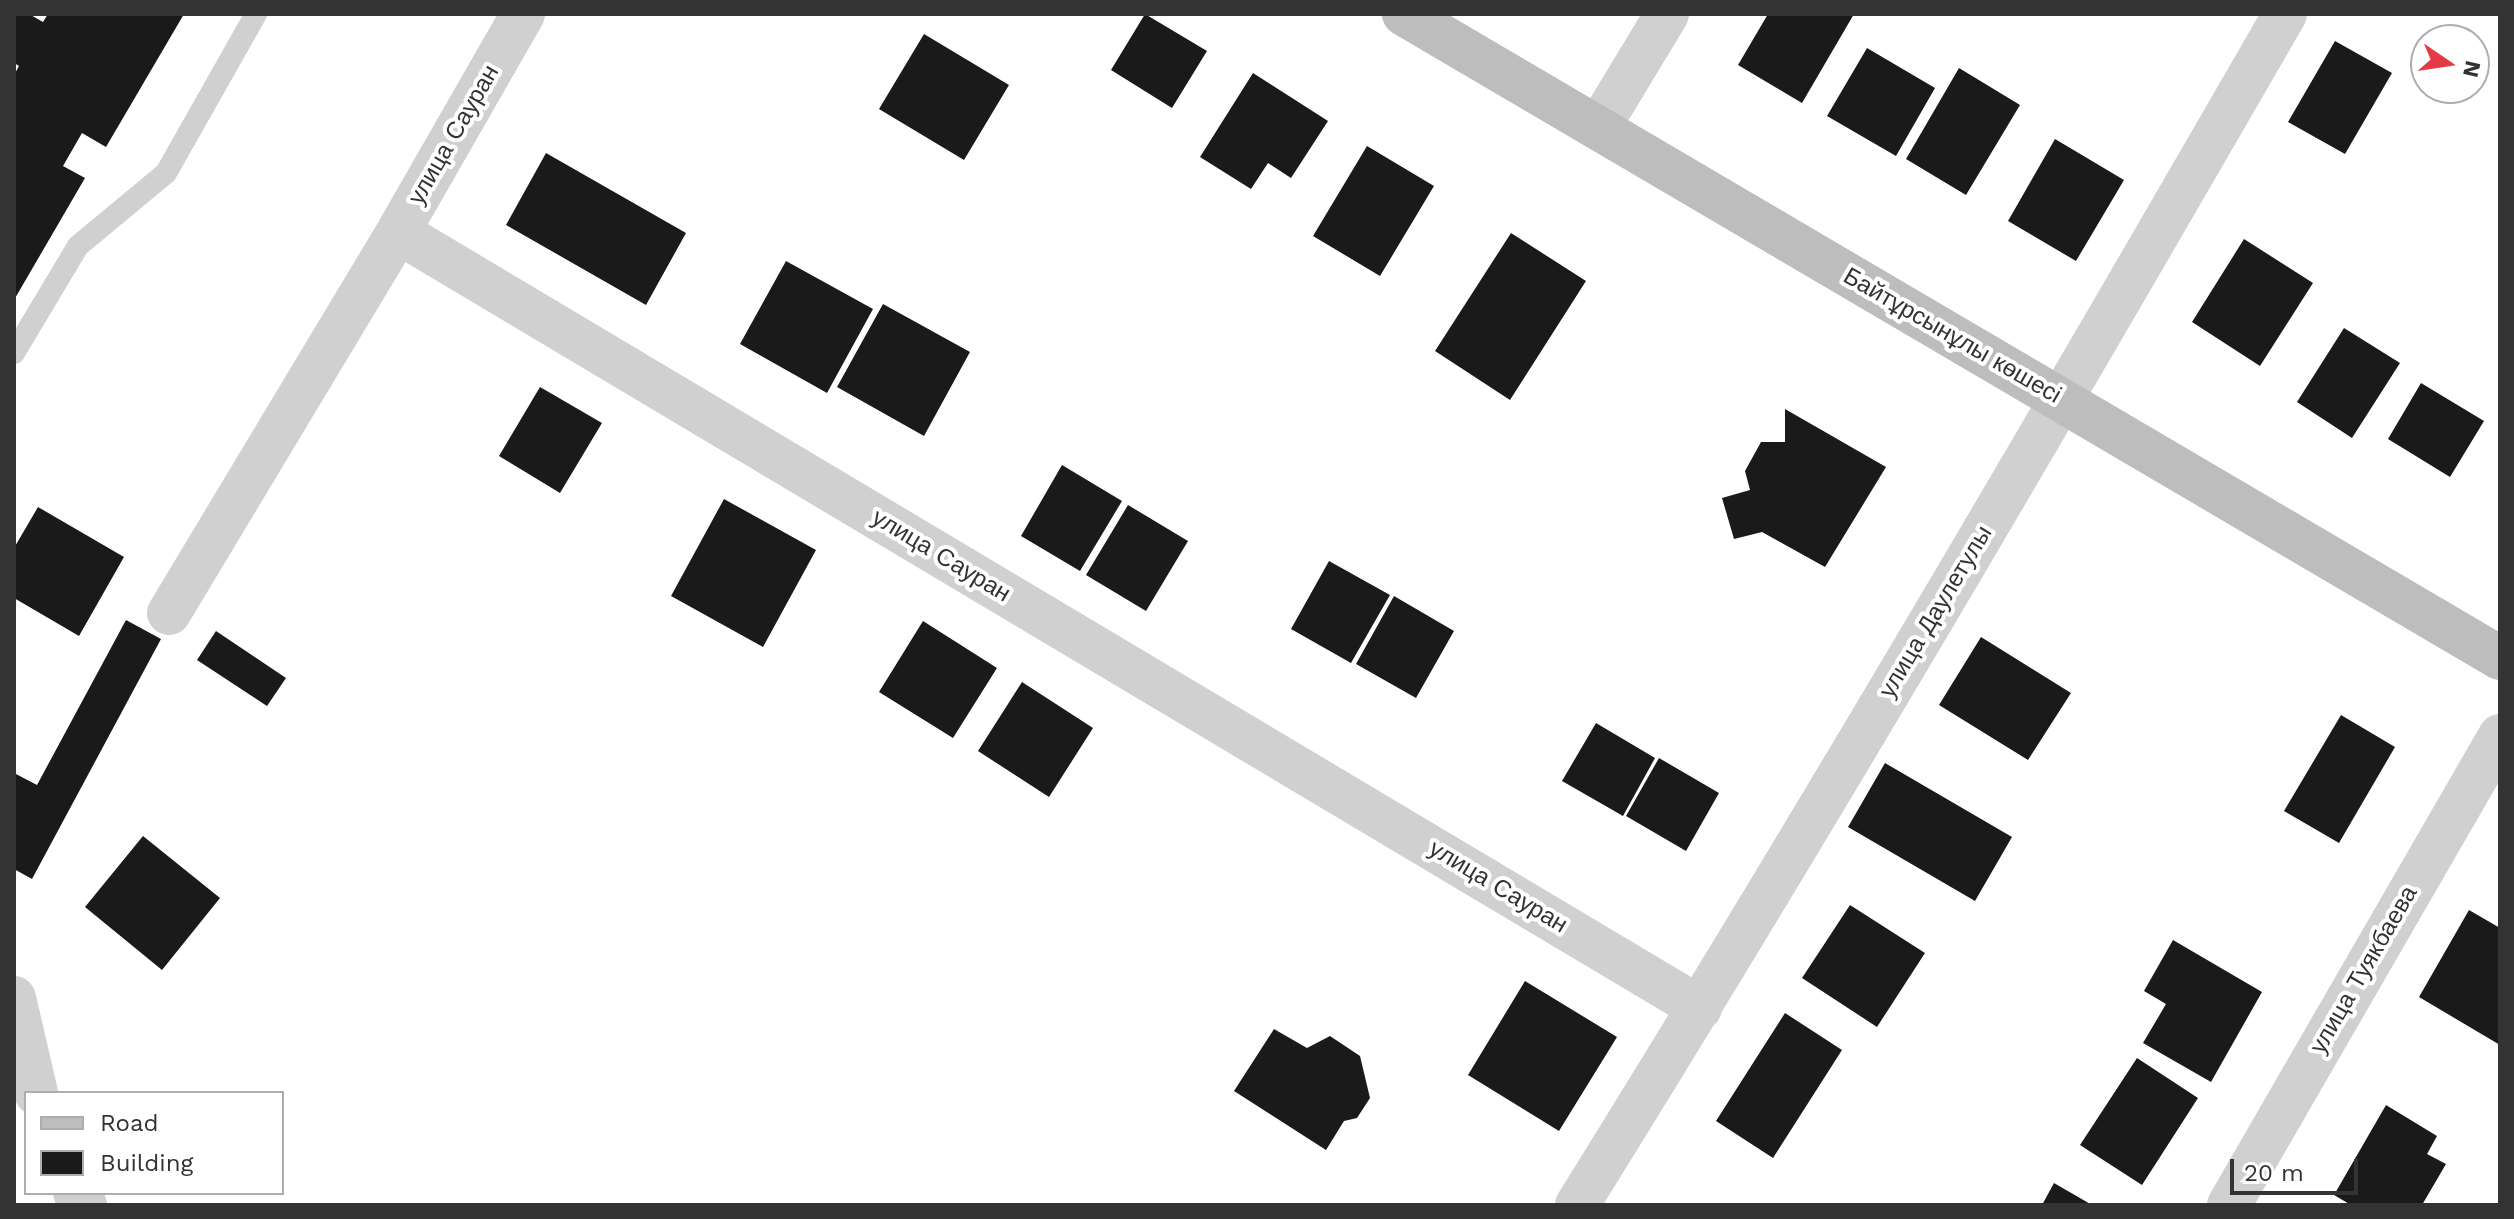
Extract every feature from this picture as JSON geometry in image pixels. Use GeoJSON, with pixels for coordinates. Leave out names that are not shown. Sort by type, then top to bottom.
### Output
{"type":"FeatureCollection","features":[{"type":"Feature","properties":{"kind":"main road","name":"Байтұрсынұлы көшесі"},"geometry":{"type":"LineString","coordinates":[[1404,14],[2500,658]]}},
{"type":"Feature","properties":{"kind":"street","name":"улица Сауран"},"geometry":{"type":"LineString","coordinates":[[523,14],[398,232],[1700,1008]]}},
{"type":"Feature","properties":{"kind":"street"},"geometry":{"type":"LineString","coordinates":[[1598,128],[1667,14]]}},
{"type":"Feature","properties":{"kind":"street","name":"улица Даулетулы"},"geometry":{"type":"LineString","coordinates":[[1577,1205],[1700,1008],[2062,400],[2285,14]]}},
{"type":"Feature","properties":{"kind":"street"},"geometry":{"type":"LineString","coordinates":[[169,613],[398,232]]}},
{"type":"Feature","properties":{"kind":"street","name":"улица Туякбаева"},"geometry":{"type":"LineString","coordinates":[[2233,1204],[2500,736]]}},
{"type":"Feature","properties":{"kind":"street"},"geometry":{"type":"LineString","coordinates":[[14,998],[36,1091]]}},
{"type":"Feature","properties":{"kind":"lane"},"geometry":{"type":"LineString","coordinates":[[14,353],[78,246],[166,173],[256,14]]}},
{"type":"Feature","properties":{"kind":"building"},"geometry":{"type":"Polygon","coordinates":[[[14,14],[29,14],[43,22],[48,14],[184,14],[106,147],[82,133],[63,166],[85,178],[14,300],[14,75],[19,66],[14,63],[14,14]]]}},
{"type":"Feature","properties":{"kind":"building"},"geometry":{"type":"Polygon","coordinates":[[[1145,14],[1207,51],[1172,108],[1111,70],[1145,14]]]}},
{"type":"Feature","properties":{"kind":"building"},"geometry":{"type":"Polygon","coordinates":[[[1768,14],[1854,14],[1802,103],[1738,65],[1768,14]]]}},
{"type":"Feature","properties":{"kind":"building"},"geometry":{"type":"Polygon","coordinates":[[[924,34],[1009,85],[964,160],[879,109],[924,34]]]}},
{"type":"Feature","properties":{"kind":"building"},"geometry":{"type":"Polygon","coordinates":[[[2335,41],[2392,73],[2345,154],[2288,122],[2335,41]]]}},
{"type":"Feature","properties":{"kind":"building"},"geometry":{"type":"Polygon","coordinates":[[[1867,48],[1935,88],[1896,156],[1827,116],[1867,48]]]}},
{"type":"Feature","properties":{"kind":"building"},"geometry":{"type":"Polygon","coordinates":[[[1959,68],[2020,105],[1966,195],[1906,159],[1959,68]]]}},
{"type":"Feature","properties":{"kind":"building"},"geometry":{"type":"Polygon","coordinates":[[[1253,73],[1328,121],[1291,178],[1268,163],[1251,189],[1200,157],[1253,73]]]}},
{"type":"Feature","properties":{"kind":"building"},"geometry":{"type":"Polygon","coordinates":[[[2055,139],[2124,180],[2076,261],[2008,221],[2055,139]]]}},
{"type":"Feature","properties":{"kind":"building"},"geometry":{"type":"Polygon","coordinates":[[[1367,146],[1434,186],[1380,276],[1313,236],[1367,146]]]}},
{"type":"Feature","properties":{"kind":"building"},"geometry":{"type":"Polygon","coordinates":[[[546,153],[686,233],[646,305],[506,225],[546,153]]]}},
{"type":"Feature","properties":{"kind":"building"},"geometry":{"type":"Polygon","coordinates":[[[1511,233],[1586,281],[1510,400],[1435,351],[1511,233]]]}},
{"type":"Feature","properties":{"kind":"building"},"geometry":{"type":"Polygon","coordinates":[[[2244,239],[2313,283],[2260,366],[2192,322],[2244,239]]]}},
{"type":"Feature","properties":{"kind":"building"},"geometry":{"type":"Polygon","coordinates":[[[786,261],[873,309],[827,393],[740,344],[786,261]]]}},
{"type":"Feature","properties":{"kind":"building"},"geometry":{"type":"Polygon","coordinates":[[[883,304],[970,352],[924,436],[837,387],[883,304]]]}},
{"type":"Feature","properties":{"kind":"building"},"geometry":{"type":"Polygon","coordinates":[[[2344,328],[2400,363],[2352,438],[2297,402],[2344,328]]]}},
{"type":"Feature","properties":{"kind":"building"},"geometry":{"type":"Polygon","coordinates":[[[2421,383],[2484,421],[2450,477],[2388,439],[2421,383]]]}},
{"type":"Feature","properties":{"kind":"building"},"geometry":{"type":"Polygon","coordinates":[[[540,387],[602,423],[560,493],[499,456],[540,387]]]}},
{"type":"Feature","properties":{"kind":"building"},"geometry":{"type":"Polygon","coordinates":[[[1785,409],[1886,467],[1825,567],[1762,532],[1734,539],[1722,498],[1750,490],[1745,471],[1761,442],[1785,442],[1785,409]]]}},
{"type":"Feature","properties":{"kind":"building"},"geometry":{"type":"Polygon","coordinates":[[[1062,465],[1122,501],[1080,571],[1021,536],[1062,465]]]}},
{"type":"Feature","properties":{"kind":"building"},"geometry":{"type":"Polygon","coordinates":[[[724,499],[816,550],[763,647],[671,596],[724,499]]]}},
{"type":"Feature","properties":{"kind":"building"},"geometry":{"type":"Polygon","coordinates":[[[1128,505],[1188,541],[1146,611],[1086,575],[1128,505]]]}},
{"type":"Feature","properties":{"kind":"building"},"geometry":{"type":"Polygon","coordinates":[[[38,507],[124,557],[79,636],[14,598],[14,548],[38,507]]]}},
{"type":"Feature","properties":{"kind":"building"},"geometry":{"type":"Polygon","coordinates":[[[1329,561],[1390,595],[1351,663],[1291,629],[1329,561]]]}},
{"type":"Feature","properties":{"kind":"building"},"geometry":{"type":"Polygon","coordinates":[[[1394,596],[1454,631],[1416,698],[1356,664],[1394,596]]]}},
{"type":"Feature","properties":{"kind":"building"},"geometry":{"type":"Polygon","coordinates":[[[126,620],[161,639],[32,879],[14,869],[14,773],[37,785],[126,620]]]}},
{"type":"Feature","properties":{"kind":"building"},"geometry":{"type":"Polygon","coordinates":[[[923,621],[997,668],[953,738],[879,692],[923,621]]]}},
{"type":"Feature","properties":{"kind":"building"},"geometry":{"type":"Polygon","coordinates":[[[216,631],[286,678],[267,706],[197,660],[216,631]]]}},
{"type":"Feature","properties":{"kind":"building"},"geometry":{"type":"Polygon","coordinates":[[[1981,637],[2071,693],[2028,760],[1939,705],[1981,637]]]}},
{"type":"Feature","properties":{"kind":"building"},"geometry":{"type":"Polygon","coordinates":[[[1022,682],[1093,728],[1049,797],[978,751],[1022,682]]]}},
{"type":"Feature","properties":{"kind":"building"},"geometry":{"type":"Polygon","coordinates":[[[2341,715],[2395,747],[2339,843],[2284,811],[2341,715]]]}},
{"type":"Feature","properties":{"kind":"building"},"geometry":{"type":"Polygon","coordinates":[[[1596,723],[1655,758],[1623,816],[1562,781],[1596,723]]]}},
{"type":"Feature","properties":{"kind":"building"},"geometry":{"type":"Polygon","coordinates":[[[1659,758],[1719,793],[1686,851],[1626,816],[1659,758]]]}},
{"type":"Feature","properties":{"kind":"building"},"geometry":{"type":"Polygon","coordinates":[[[1885,763],[2012,837],[1975,901],[1848,827],[1885,763]]]}},
{"type":"Feature","properties":{"kind":"building"},"geometry":{"type":"Polygon","coordinates":[[[143,836],[220,898],[162,970],[85,907],[143,836]]]}},
{"type":"Feature","properties":{"kind":"building"},"geometry":{"type":"Polygon","coordinates":[[[1850,905],[1925,953],[1877,1027],[1802,978],[1850,905]]]}},
{"type":"Feature","properties":{"kind":"building"},"geometry":{"type":"Polygon","coordinates":[[[2469,910],[2500,928],[2500,1045],[2419,997],[2469,910]]]}},
{"type":"Feature","properties":{"kind":"building"},"geometry":{"type":"Polygon","coordinates":[[[2173,940],[2262,992],[2211,1082],[2143,1043],[2166,1004],[2144,991],[2173,940]]]}},
{"type":"Feature","properties":{"kind":"building"},"geometry":{"type":"Polygon","coordinates":[[[1525,981],[1617,1037],[1559,1131],[1468,1075],[1525,981]]]}},
{"type":"Feature","properties":{"kind":"building"},"geometry":{"type":"Polygon","coordinates":[[[1785,1013],[1842,1050],[1773,1158],[1716,1121],[1785,1013]]]}},
{"type":"Feature","properties":{"kind":"building"},"geometry":{"type":"Polygon","coordinates":[[[1274,1029],[1307,1048],[1330,1036],[1360,1056],[1370,1098],[1357,1118],[1344,1121],[1326,1150],[1234,1091],[1274,1029]]]}},
{"type":"Feature","properties":{"kind":"building"},"geometry":{"type":"Polygon","coordinates":[[[2137,1058],[2198,1098],[2142,1185],[2080,1145],[2137,1058]]]}},
{"type":"Feature","properties":{"kind":"building"},"geometry":{"type":"Polygon","coordinates":[[[2386,1105],[2437,1136],[2427,1154],[2446,1164],[2422,1205],[2351,1205],[2334,1195],[2386,1105]]]}},
{"type":"Feature","properties":{"kind":"building"},"geometry":{"type":"Polygon","coordinates":[[[2054,1183],[2092,1205],[2042,1205],[2054,1183]]]}}]}
